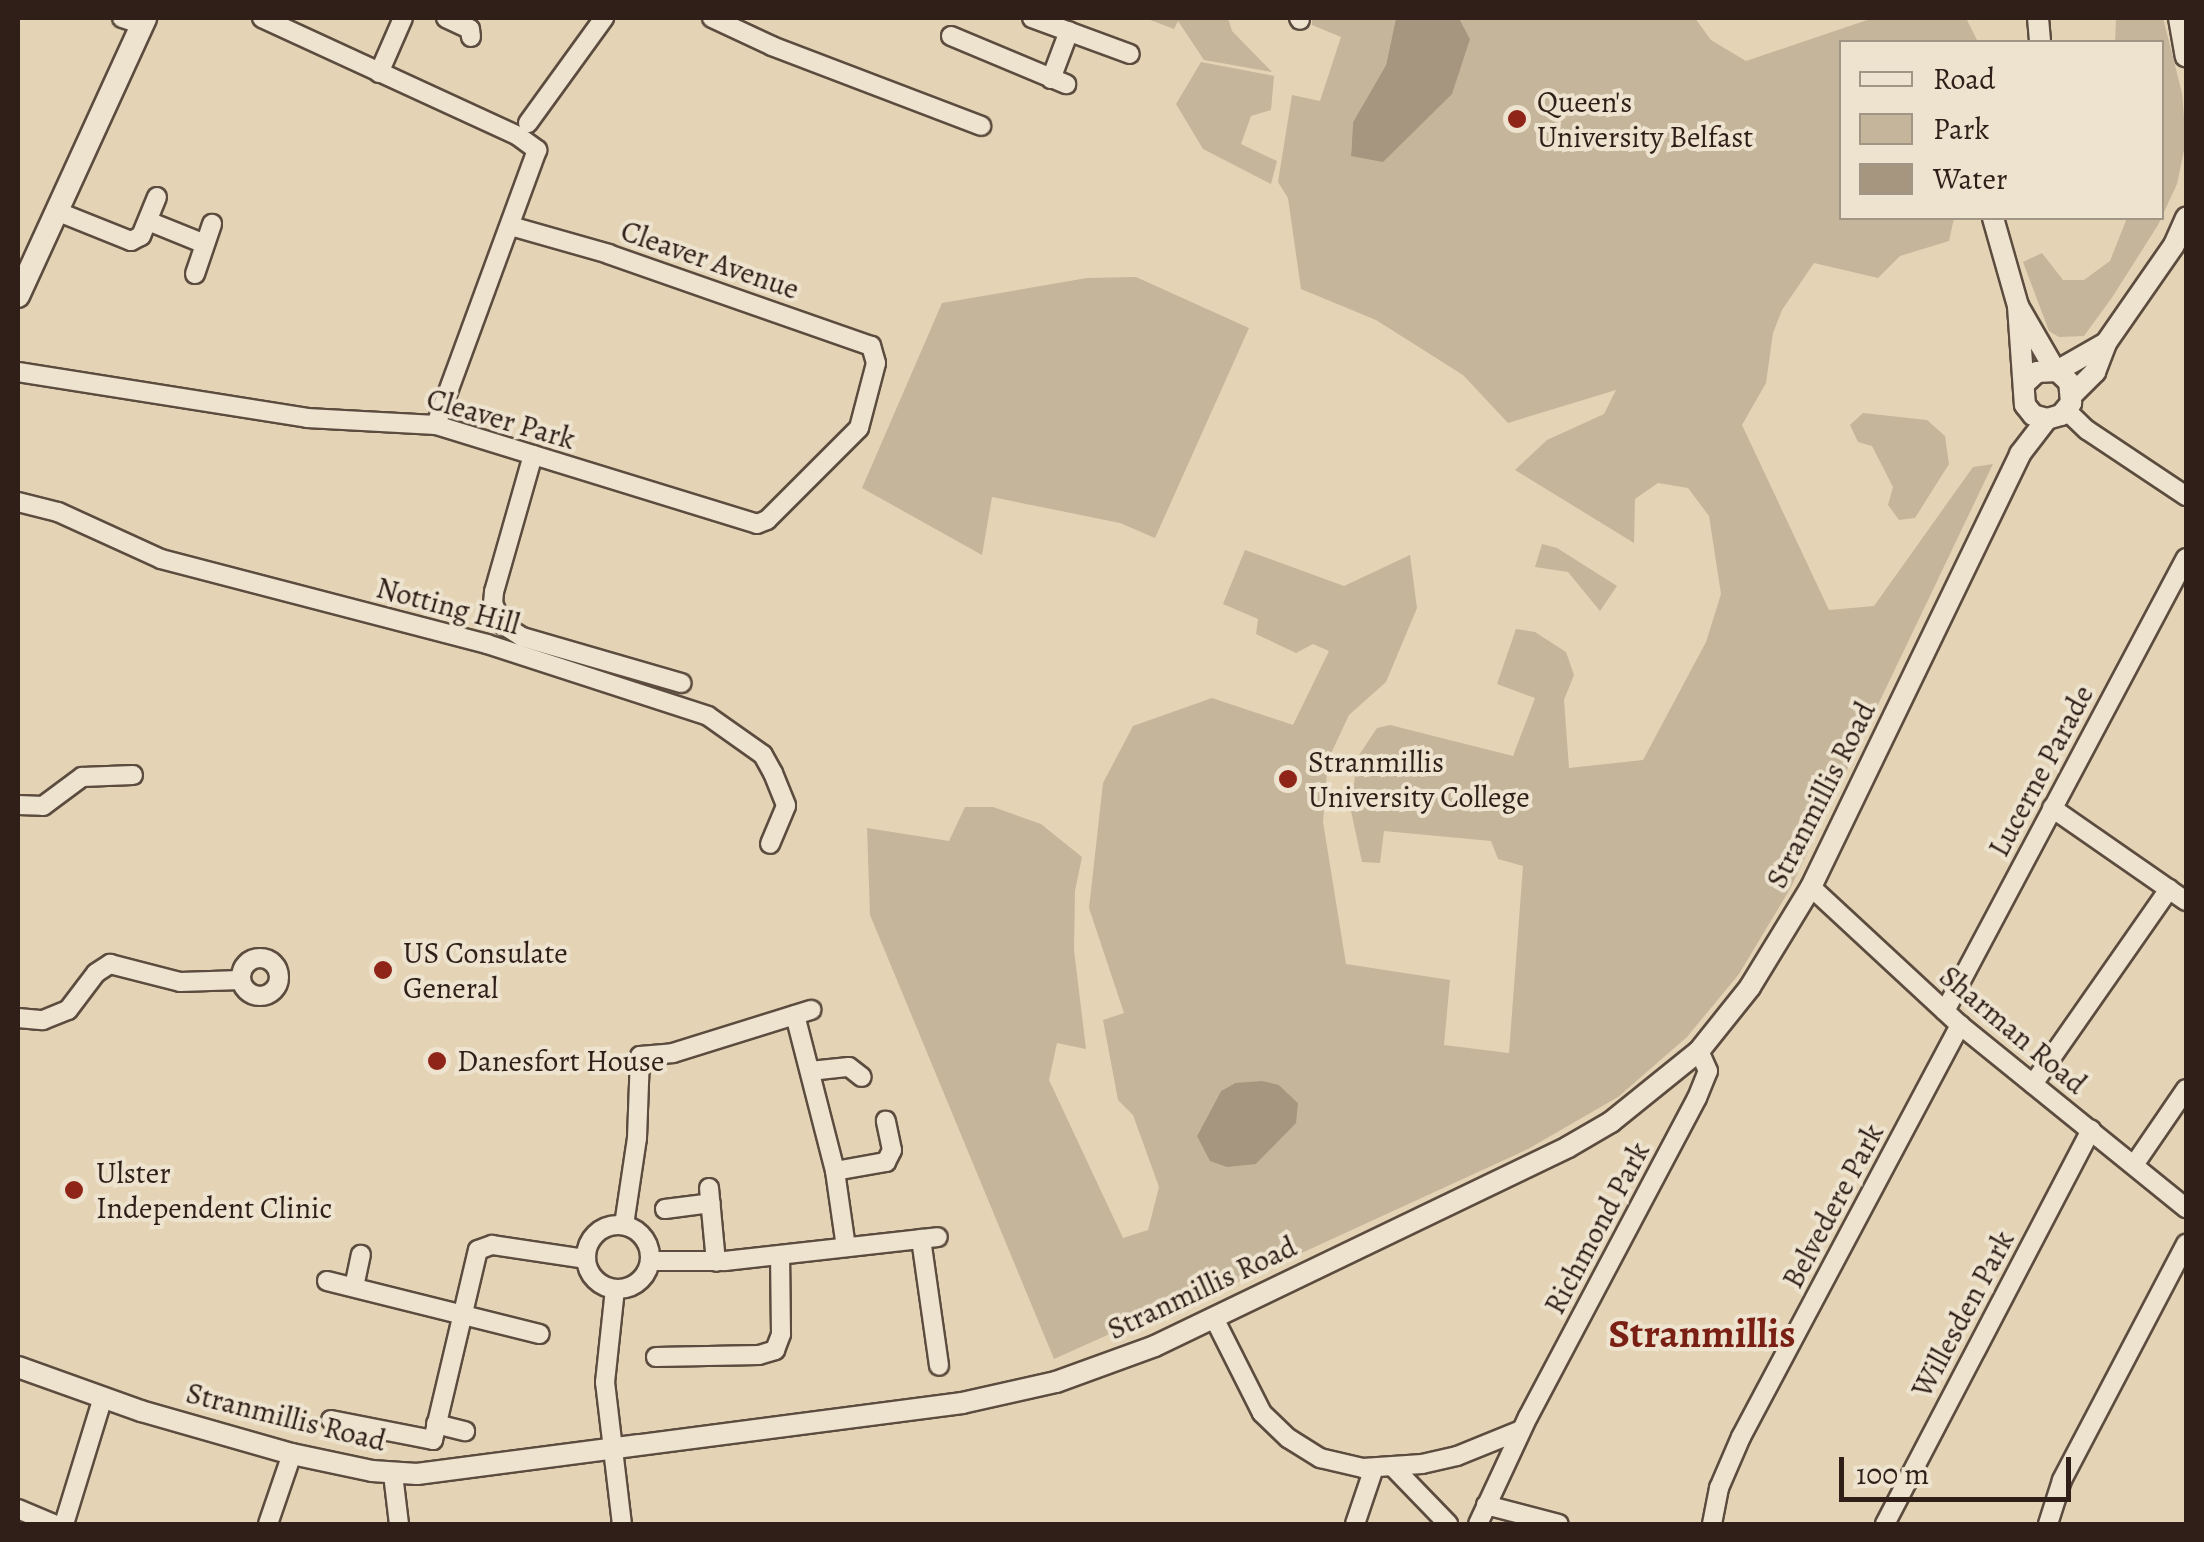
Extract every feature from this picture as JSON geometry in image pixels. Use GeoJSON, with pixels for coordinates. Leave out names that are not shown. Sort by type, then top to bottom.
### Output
{"type":"FeatureCollection","features":[{"type":"Feature","properties":{"kind":"main road"},"geometry":{"type":"LineString","coordinates":[[18,296],[136,20]]}},
{"type":"Feature","properties":{"kind":"street"},"geometry":{"type":"LineString","coordinates":[[262,18],[534,144],[538,159],[436,426]]}},
{"type":"Feature","properties":{"kind":"street"},"geometry":{"type":"LineString","coordinates":[[379,73],[403,18]]}},
{"type":"Feature","properties":{"kind":"street"},"geometry":{"type":"LineString","coordinates":[[446,18],[470,29],[471,37]]}},
{"type":"Feature","properties":{"kind":"street"},"geometry":{"type":"LineString","coordinates":[[528,123],[604,18]]}},
{"type":"Feature","properties":{"kind":"street"},"geometry":{"type":"LineString","coordinates":[[712,18],[772,46],[981,126]]}},
{"type":"Feature","properties":{"kind":"street"},"geometry":{"type":"LineString","coordinates":[[1032,18],[1130,54]]}},
{"type":"Feature","properties":{"kind":"street"},"geometry":{"type":"LineString","coordinates":[[2184,18],[2186,56]]}},
{"type":"Feature","properties":{"kind":"street"},"geometry":{"type":"LineString","coordinates":[[952,36],[1058,81],[1069,31]]}},
{"type":"Feature","properties":{"kind":"street"},"geometry":{"type":"LineString","coordinates":[[56,210],[131,241],[142,236],[157,197]]}},
{"type":"Feature","properties":{"kind":"street"},"geometry":{"type":"LineString","coordinates":[[1994,220],[2018,306],[2026,383],[2023,398],[2038,415],[2069,403],[2095,372],[2106,343],[2174,245],[2186,218]]}},
{"type":"Feature","properties":{"kind":"street"},"geometry":{"type":"LineString","coordinates":[[148,221],[205,244]]}},
{"type":"Feature","properties":{"kind":"street"},"geometry":{"type":"LineString","coordinates":[[195,274],[212,224]]}},
{"type":"Feature","properties":{"kind":"street","name":"Cleaver Avenue"},"geometry":{"type":"LineString","coordinates":[[511,226],[609,254],[861,340],[871,346],[876,363]]}},
{"type":"Feature","properties":{"kind":"street"},"geometry":{"type":"LineString","coordinates":[[2018,306],[2056,371],[2069,382],[2069,403],[2087,430],[2186,496]]}},
{"type":"Feature","properties":{"kind":"street"},"geometry":{"type":"LineString","coordinates":[[2026,383],[2037,372],[2056,371],[2106,343]]}},
{"type":"Feature","properties":{"kind":"street","name":"Cleaver Park"},"geometry":{"type":"LineString","coordinates":[[18,372],[307,418],[436,426],[757,524],[852,439],[859,428],[876,363]]}},
{"type":"Feature","properties":{"kind":"street","name":"Stranmillis Road"},"geometry":{"type":"LineString","coordinates":[[18,1367],[292,1454],[393,1474],[1009,1394],[1112,1364],[1214,1318],[1568,1146],[1626,1111],[1699,1051],[1750,987],[1811,886],[2038,415]]}},
{"type":"Feature","properties":{"kind":"street"},"geometry":{"type":"LineString","coordinates":[[533,455],[494,592],[493,603],[502,624],[522,637],[681,682]]}},
{"type":"Feature","properties":{"kind":"street","name":"Notting Hill"},"geometry":{"type":"LineString","coordinates":[[18,502],[58,512],[161,559],[458,636],[708,716],[763,755],[774,773],[786,806],[770,844]]}},
{"type":"Feature","properties":{"kind":"street","name":"Lucerne Parade"},"geometry":{"type":"LineString","coordinates":[[1944,1011],[2186,558]]}},
{"type":"Feature","properties":{"kind":"street"},"geometry":{"type":"LineString","coordinates":[[18,804],[43,806],[82,778],[133,775]]}},
{"type":"Feature","properties":{"kind":"street"},"geometry":{"type":"LineString","coordinates":[[2052,808],[2186,901]]}},
{"type":"Feature","properties":{"kind":"street","name":"Sharman Road"},"geometry":{"type":"LineString","coordinates":[[1811,886],[1960,1025],[2186,1208]]}},
{"type":"Feature","properties":{"kind":"street"},"geometry":{"type":"LineString","coordinates":[[2034,1084],[2168,889]]}},
{"type":"Feature","properties":{"kind":"street"},"geometry":{"type":"LineString","coordinates":[[18,1018],[44,1020],[68,1010],[96,973],[110,964],[180,982],[241,980]]}},
{"type":"Feature","properties":{"kind":"street"},"geometry":{"type":"LineString","coordinates":[[624,1226],[637,1138],[640,1056],[673,1053],[803,1013],[810,1071],[835,1171],[846,1247]]}},
{"type":"Feature","properties":{"kind":"street","name":"Belvedere Park"},"geometry":{"type":"LineString","coordinates":[[1712,1524],[1720,1488],[1740,1437],[1960,1025]]}},
{"type":"Feature","properties":{"kind":"street","name":"Richmond Park"},"geometry":{"type":"LineString","coordinates":[[1478,1524],[1522,1430],[1697,1098],[1708,1071],[1699,1051]]}},
{"type":"Feature","properties":{"kind":"street"},"geometry":{"type":"LineString","coordinates":[[810,1071],[849,1066],[862,1077]]}},
{"type":"Feature","properties":{"kind":"street"},"geometry":{"type":"LineString","coordinates":[[2134,1165],[2186,1089]]}},
{"type":"Feature","properties":{"kind":"street"},"geometry":{"type":"LineString","coordinates":[[835,1171],[886,1162],[892,1150],[886,1121]]}},
{"type":"Feature","properties":{"kind":"street","name":"Willesden Park"},"geometry":{"type":"LineString","coordinates":[[1885,1524],[2091,1130]]}},
{"type":"Feature","properties":{"kind":"street"},"geometry":{"type":"LineString","coordinates":[[665,1209],[710,1196],[716,1262]]}},
{"type":"Feature","properties":{"kind":"street"},"geometry":{"type":"LineString","coordinates":[[609,1226],[624,1226],[646,1242],[650,1261],[642,1278],[616,1289],[592,1276],[586,1259],[595,1234],[609,1226]]}},
{"type":"Feature","properties":{"kind":"street"},"geometry":{"type":"LineString","coordinates":[[650,1261],[716,1262],[929,1238],[939,1366]]}},
{"type":"Feature","properties":{"kind":"street"},"geometry":{"type":"LineString","coordinates":[[2048,1524],[2070,1465],[2186,1244]]}},
{"type":"Feature","properties":{"kind":"street"},"geometry":{"type":"LineString","coordinates":[[434,1432],[474,1257],[484,1246],[586,1259]]}},
{"type":"Feature","properties":{"kind":"street"},"geometry":{"type":"LineString","coordinates":[[354,1287],[361,1254]]}},
{"type":"Feature","properties":{"kind":"street"},"geometry":{"type":"LineString","coordinates":[[656,1357],[759,1355],[775,1350],[780,1334],[780,1255]]}},
{"type":"Feature","properties":{"kind":"street"},"geometry":{"type":"LineString","coordinates":[[327,1280],[540,1334]]}},
{"type":"Feature","properties":{"kind":"street"},"geometry":{"type":"LineString","coordinates":[[616,1289],[605,1382],[622,1524]]}},
{"type":"Feature","properties":{"kind":"street"},"geometry":{"type":"LineString","coordinates":[[1214,1318],[1252,1396],[1275,1427],[1320,1458],[1394,1468],[1457,1456],[1522,1430]]}},
{"type":"Feature","properties":{"kind":"street"},"geometry":{"type":"LineString","coordinates":[[64,1524],[103,1397]]}},
{"type":"Feature","properties":{"kind":"street"},"geometry":{"type":"LineString","coordinates":[[331,1420],[434,1432],[466,1431]]}},
{"type":"Feature","properties":{"kind":"street"},"geometry":{"type":"LineString","coordinates":[[268,1524],[292,1454]]}},
{"type":"Feature","properties":{"kind":"street"},"geometry":{"type":"LineString","coordinates":[[1355,1524],[1374,1468]]}},
{"type":"Feature","properties":{"kind":"street"},"geometry":{"type":"LineString","coordinates":[[1394,1468],[1421,1491],[1448,1524]]}},
{"type":"Feature","properties":{"kind":"street"},"geometry":{"type":"LineString","coordinates":[[393,1474],[399,1524]]}},
{"type":"Feature","properties":{"kind":"street"},"geometry":{"type":"LineString","coordinates":[[1486,1505],[1559,1524]]}},
{"type":"Feature","properties":{"kind":"street"},"geometry":{"type":"LineString","coordinates":[[18,1509],[53,1524]]}},
{"type":"Feature","properties":{"kind":"green space"},"geometry":{"type":"Polygon","coordinates":[[[1145,18],[1228,18],[1232,31],[1272,72],[1204,60],[1178,21],[1174,29],[1145,18]]]}},
{"type":"Feature","properties":{"kind":"green space"},"geometry":{"type":"Polygon","coordinates":[[[1312,18],[1396,18],[1386,65],[1353,122],[1351,155],[1470,39],[1459,18],[1695,18],[1711,40],[1746,61],[1873,18],[1966,18],[1977,40],[1839,40],[1839,220],[1954,220],[1949,241],[1900,256],[1878,278],[1814,263],[1782,310],[1773,333],[1766,383],[1742,425],[1829,610],[1874,606],[1973,467],[1993,464],[1790,889],[1739,974],[1687,1037],[1618,1097],[1528,1149],[1182,1308],[1123,1328],[1054,1359],[870,915],[867,828],[949,841],[965,807],[993,807],[1041,824],[1082,857],[1075,891],[1074,950],[1086,1049],[1057,1043],[1049,1080],[1123,1238],[1148,1230],[1159,1187],[1133,1115],[1118,1100],[1103,1020],[1124,1013],[1089,908],[1103,783],[1133,726],[1212,698],[1293,725],[1329,651],[1313,644],[1296,653],[1256,634],[1258,619],[1223,604],[1245,550],[1344,586],[1410,555],[1417,608],[1386,682],[1349,715],[1328,760],[1323,822],[1346,964],[1450,980],[1444,1045],[1509,1053],[1523,866],[1498,859],[1491,841],[1384,831],[1380,863],[1362,862],[1351,811],[1357,758],[1377,728],[1390,725],[1513,756],[1535,698],[1497,684],[1516,629],[1535,632],[1566,652],[1574,675],[1564,700],[1569,768],[1643,760],[1706,642],[1721,594],[1709,516],[1688,488],[1658,483],[1635,499],[1634,543],[1515,470],[1547,440],[1604,414],[1616,390],[1508,423],[1463,375],[1376,320],[1301,289],[1288,198],[1278,182],[1292,95],[1320,101],[1341,37],[1312,25],[1312,18]],[[1235,1083],[1221,1091],[1197,1136],[1256,1164],[1281,1138],[1298,1103],[1279,1085],[1235,1083]]]}},
{"type":"Feature","properties":{"kind":"green space"},"geometry":{"type":"Polygon","coordinates":[[[2116,18],[2163,18],[2182,93],[2186,141],[2177,184],[2164,212],[2164,40],[2115,40],[2116,18]]]}},
{"type":"Feature","properties":{"kind":"green space"},"geometry":{"type":"Polygon","coordinates":[[[1201,62],[1274,76],[1271,110],[1251,116],[1241,144],[1277,161],[1271,184],[1203,149],[1176,104],[1201,62]]]}},
{"type":"Feature","properties":{"kind":"green space"},"geometry":{"type":"Polygon","coordinates":[[[2126,220],[2160,220],[2084,336],[2059,337],[2049,331],[2023,262],[2042,253],[2063,280],[2084,280],[2110,261],[2126,220]]]}},
{"type":"Feature","properties":{"kind":"green space"},"geometry":{"type":"Polygon","coordinates":[[[1136,277],[1249,328],[1155,538],[1120,523],[992,497],[982,555],[862,488],[942,303],[1087,278],[1136,277]]]}},
{"type":"Feature","properties":{"kind":"green space"},"geometry":{"type":"Polygon","coordinates":[[[1863,413],[1927,420],[1945,436],[1949,464],[1915,518],[1899,520],[1888,505],[1893,487],[1872,446],[1858,442],[1850,425],[1863,413]]]}},
{"type":"Feature","properties":{"kind":"green space"},"geometry":{"type":"Polygon","coordinates":[[[1542,544],[1557,548],[1617,586],[1600,611],[1568,572],[1535,567],[1542,544]]]}},
{"type":"Feature","properties":{"kind":"water"},"geometry":{"type":"Polygon","coordinates":[[[1396,18],[1459,18],[1470,39],[1452,94],[1383,162],[1351,156],[1353,122],[1386,65],[1396,18]]]}},
{"type":"Feature","properties":{"kind":"water"},"geometry":{"type":"Polygon","coordinates":[[[1262,1081],[1279,1085],[1298,1103],[1296,1123],[1256,1164],[1227,1167],[1210,1161],[1197,1136],[1221,1091],[1235,1083],[1262,1081]]]}},
{"type":"Feature","properties":{"kind":"place","name":"Queen's University Belfast"},"geometry":{"type":"Point","coordinates":[1517,119]}},
{"type":"Feature","properties":{"kind":"place","name":"Stranmillis University College"},"geometry":{"type":"Point","coordinates":[1288,779]}},
{"type":"Feature","properties":{"kind":"place","name":"US Consulate General"},"geometry":{"type":"Point","coordinates":[383,970]}},
{"type":"Feature","properties":{"kind":"place","name":"Danesfort House"},"geometry":{"type":"Point","coordinates":[437,1061]}},
{"type":"Feature","properties":{"kind":"place","name":"Ulster Independent Clinic"},"geometry":{"type":"Point","coordinates":[74,1190]}},
{"type":"Feature","properties":{"kind":"district","name":"Stranmillis"},"geometry":{"type":"Point","coordinates":[1702,1334]}}]}
